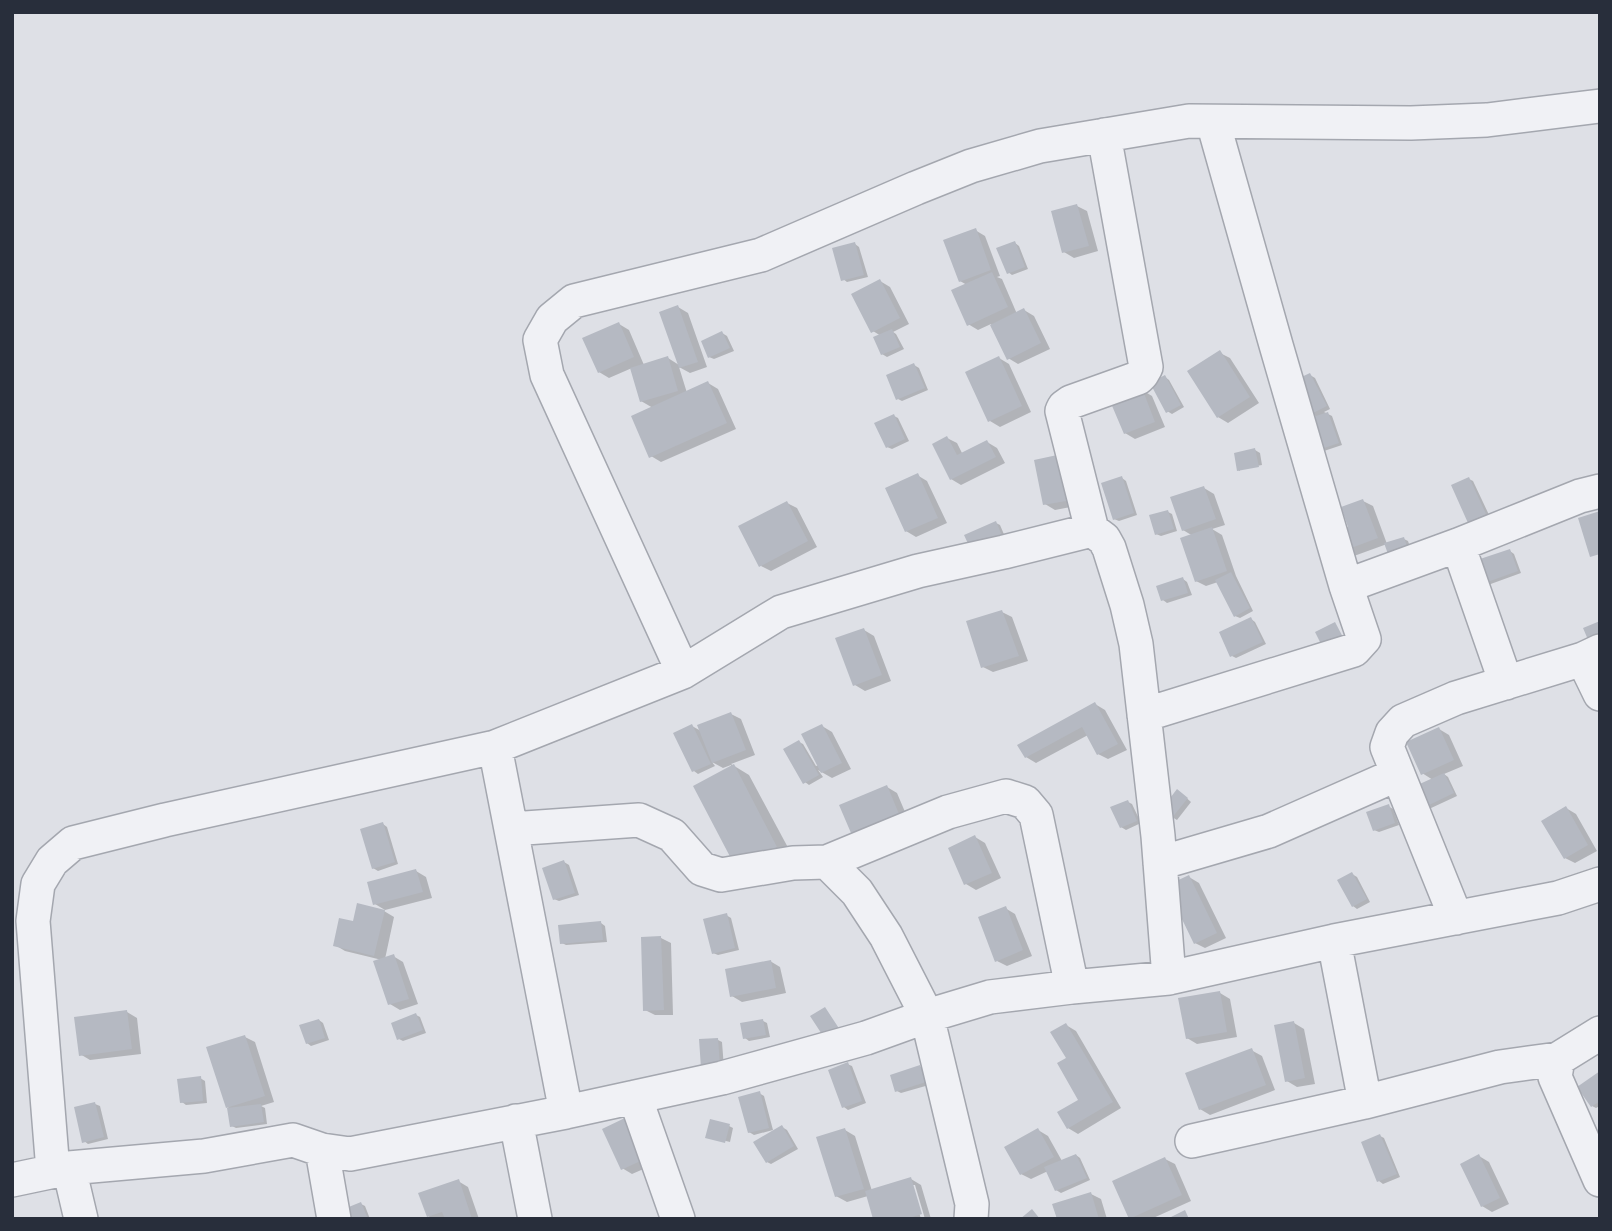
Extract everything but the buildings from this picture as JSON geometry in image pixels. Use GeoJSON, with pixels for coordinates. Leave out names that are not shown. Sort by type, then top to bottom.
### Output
{"type":"FeatureCollection","features":[{"type":"Feature","properties":{"kind":"street"},"geometry":{"type":"LineString","coordinates":[[683,673],[547,375],[541,340],[552,319],[574,301],[761,255],[971,166],[1040,146],[1189,121],[1411,123],[1488,120],[1600,106]]}},
{"type":"Feature","properties":{"kind":"street"},"geometry":{"type":"LineString","coordinates":[[1144,715],[1354,650],[1364,639],[1346,586],[1213,122]]}},
{"type":"Feature","properties":{"kind":"street"},"geometry":{"type":"LineString","coordinates":[[1104,135],[1146,367],[1138,378],[1071,402],[1062,411],[1092,530],[1104,539],[1109,548],[1136,644],[1160,863],[1168,978]]}},
{"type":"Feature","properties":{"kind":"street"},"geometry":{"type":"LineString","coordinates":[[1346,586],[1580,496],[1600,491]]}},
{"type":"Feature","properties":{"kind":"street"},"geometry":{"type":"LineString","coordinates":[[81,1219],[61,1169],[33,921],[38,884],[52,861],[73,843],[495,747],[683,673],[781,612],[918,571],[1092,530]]}},
{"type":"Feature","properties":{"kind":"street"},"geometry":{"type":"LineString","coordinates":[[1458,545],[1506,683]]}},
{"type":"Feature","properties":{"kind":"street"},"geometry":{"type":"LineString","coordinates":[[1456,918],[1387,747],[1392,733],[1403,721],[1456,698],[1591,655],[1600,694]]}},
{"type":"Feature","properties":{"kind":"street"},"geometry":{"type":"LineString","coordinates":[[495,747],[566,1112]]}},
{"type":"Feature","properties":{"kind":"street"},"geometry":{"type":"LineString","coordinates":[[1160,863],[1269,831],[1398,774]]}},
{"type":"Feature","properties":{"kind":"street"},"geometry":{"type":"LineString","coordinates":[[511,829],[639,820],[672,835],[702,869],[720,875],[793,863],[827,862],[948,812],[1006,796],[1025,802],[1036,815],[1072,986]]}},
{"type":"Feature","properties":{"kind":"street"},"geometry":{"type":"LineString","coordinates":[[827,862],[857,892],[886,936],[927,1016],[972,1204],[968,1218]]}},
{"type":"Feature","properties":{"kind":"street"},"geometry":{"type":"LineString","coordinates":[[12,1180],[61,1169],[204,1156],[293,1140],[322,1150],[350,1154],[722,1078],[866,1038],[990,997],[1072,986],[1168,978],[1334,941],[1558,898],[1600,884]]}},
{"type":"Feature","properties":{"kind":"street"},"geometry":{"type":"LineString","coordinates":[[1334,941],[1365,1102]]}},
{"type":"Feature","properties":{"kind":"street"},"geometry":{"type":"LineString","coordinates":[[1192,1141],[1365,1102],[1500,1067],[1558,1059],[1600,1033]]}},
{"type":"Feature","properties":{"kind":"street"},"geometry":{"type":"LineString","coordinates":[[1558,1059],[1555,1077],[1600,1180]]}},
{"type":"Feature","properties":{"kind":"street"},"geometry":{"type":"LineString","coordinates":[[635,1097],[678,1219]]}},
{"type":"Feature","properties":{"kind":"street"},"geometry":{"type":"LineString","coordinates":[[516,1121],[535,1219]]}},
{"type":"Feature","properties":{"kind":"street"},"geometry":{"type":"LineString","coordinates":[[322,1150],[334,1219]]}}]}
